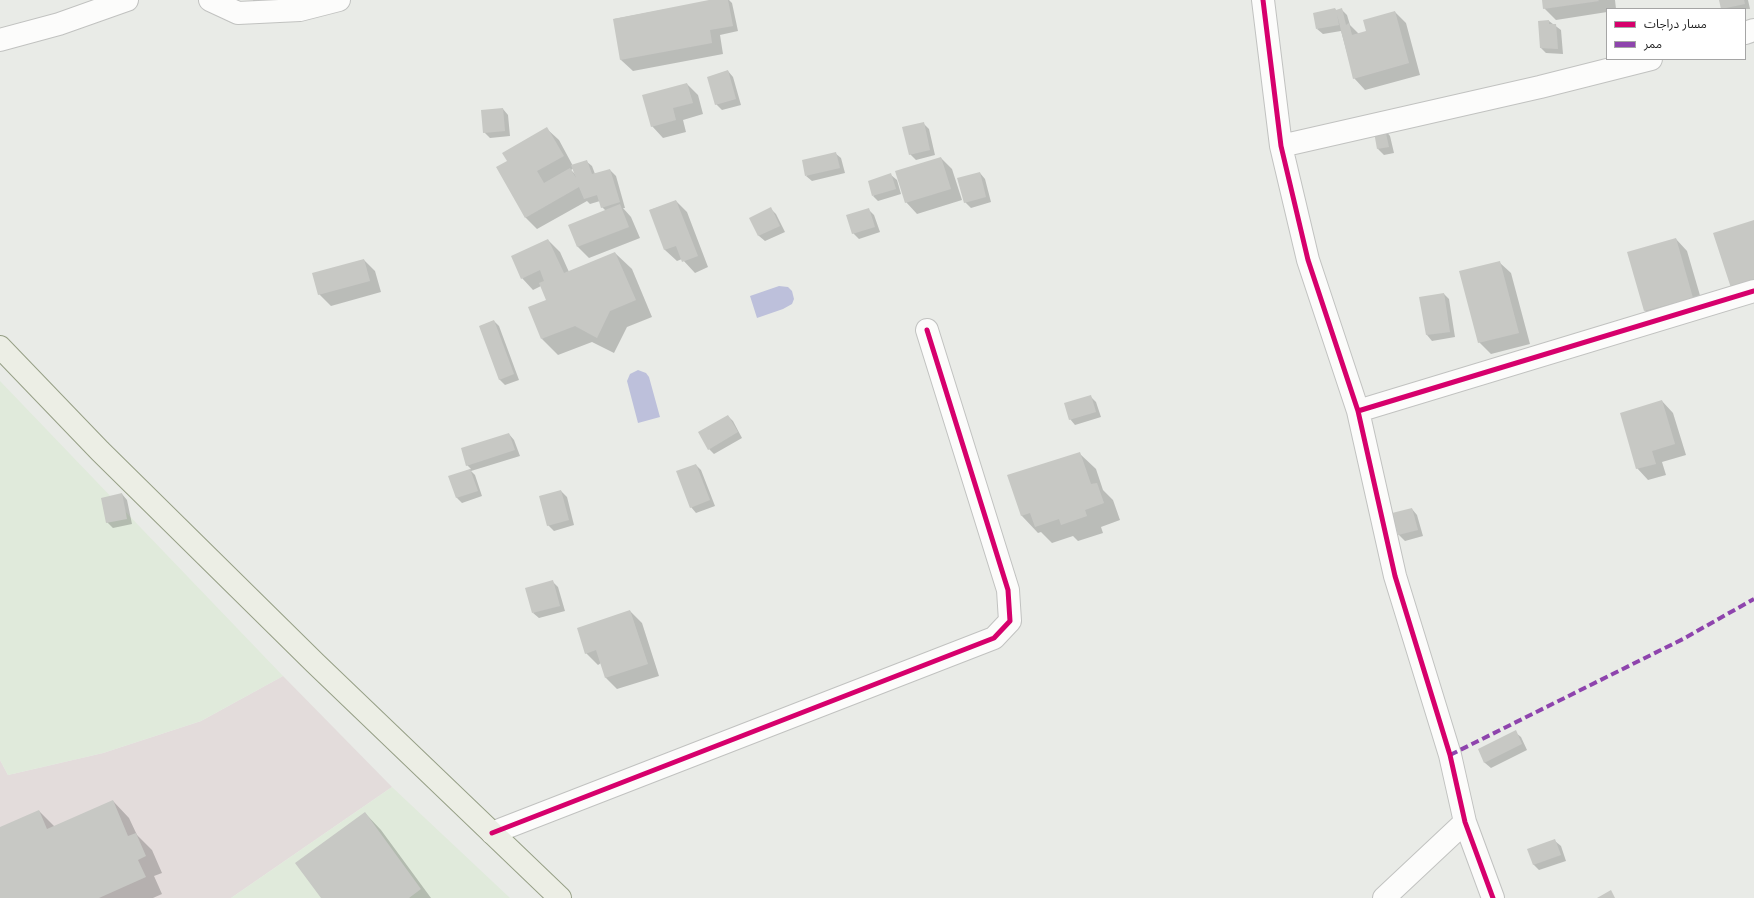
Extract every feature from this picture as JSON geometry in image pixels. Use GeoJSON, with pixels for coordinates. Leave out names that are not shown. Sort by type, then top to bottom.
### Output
{"type":"FeatureCollection","features":[{"type":"Feature","properties":{"kind":"main road"},"geometry":{"type":"LineString","coordinates":[[0,347],[100,452],[309,658],[560,898]]}},
{"type":"Feature","properties":{"kind":"street"},"geometry":{"type":"LineString","coordinates":[[0,40],[59,24],[127,0]]}},
{"type":"Feature","properties":{"kind":"street"},"geometry":{"type":"LineString","coordinates":[[210,0],[238,13],[300,10],[339,0]]}},
{"type":"Feature","properties":{"kind":"street"},"geometry":{"type":"LineString","coordinates":[[1263,0],[1281,146],[1308,260],[1358,410],[1395,576],[1450,755],[1465,822],[1493,898]]}},
{"type":"Feature","properties":{"kind":"street"},"geometry":{"type":"LineString","coordinates":[[1281,146],[1540,87],[1647,60]]}},
{"type":"Feature","properties":{"kind":"street"},"geometry":{"type":"LineString","coordinates":[[1358,410],[1754,291]]}},
{"type":"Feature","properties":{"kind":"street"},"geometry":{"type":"LineString","coordinates":[[492,833],[994,638],[1010,621],[1008,590],[927,330]]}},
{"type":"Feature","properties":{"kind":"street"},"geometry":{"type":"LineString","coordinates":[[1384,898],[1465,822]]}},
{"type":"Feature","properties":{"kind":"shaded area"},"geometry":{"type":"Polygon","coordinates":[[[283,676],[392,787],[231,898],[0,898],[0,760],[8,775],[103,753],[201,721],[283,676]]]}},
{"type":"Feature","properties":{"kind":"green space"},"geometry":{"type":"Polygon","coordinates":[[[0,381],[283,676],[201,721],[103,753],[8,775],[0,760],[0,381]]]}},
{"type":"Feature","properties":{"kind":"green space"},"geometry":{"type":"Polygon","coordinates":[[[392,787],[510,898],[231,898],[392,787]]]}},
{"type":"Feature","properties":{"kind":"water"},"geometry":{"type":"Polygon","coordinates":[[[779,286],[788,287],[792,291],[794,299],[792,304],[783,309],[757,318],[750,296],[779,286]]]}},
{"type":"Feature","properties":{"kind":"water"},"geometry":{"type":"Polygon","coordinates":[[[638,370],[646,373],[649,377],[660,417],[638,423],[627,381],[630,374],[638,370]]]}},
{"type":"Feature","properties":{"kind":"building"},"geometry":{"type":"Polygon","coordinates":[[[709,0],[728,0],[733,26],[710,30],[712,43],[620,60],[613,19],[709,0]]]}},
{"type":"Feature","properties":{"kind":"building"},"geometry":{"type":"Polygon","coordinates":[[[1542,0],[1598,0],[1599,1],[1543,9],[1542,0]]]}},
{"type":"Feature","properties":{"kind":"building"},"geometry":{"type":"Polygon","coordinates":[[[1719,0],[1744,0],[1745,4],[1721,8],[1719,0]]]}},
{"type":"Feature","properties":{"kind":"building"},"geometry":{"type":"Polygon","coordinates":[[[1335,8],[1336,10],[1342,8],[1346,25],[1349,23],[1352,35],[1366,31],[1363,20],[1395,11],[1409,63],[1353,79],[1337,14],[1339,25],[1316,29],[1313,13],[1335,8]]]}},
{"type":"Feature","properties":{"kind":"building"},"geometry":{"type":"Polygon","coordinates":[[[1549,20],[1549,24],[1556,24],[1558,49],[1540,48],[1538,21],[1549,20]]]}},
{"type":"Feature","properties":{"kind":"building"},"geometry":{"type":"Polygon","coordinates":[[[728,70],[736,99],[715,105],[707,77],[728,70]]]}},
{"type":"Feature","properties":{"kind":"building"},"geometry":{"type":"Polygon","coordinates":[[[687,83],[693,103],[673,108],[676,120],[651,127],[642,95],[687,83]]]}},
{"type":"Feature","properties":{"kind":"building"},"geometry":{"type":"Polygon","coordinates":[[[503,108],[505,131],[483,133],[481,110],[503,108]]]}},
{"type":"Feature","properties":{"kind":"building"},"geometry":{"type":"Polygon","coordinates":[[[924,122],[930,150],[909,155],[902,127],[924,122]]]}},
{"type":"Feature","properties":{"kind":"building"},"geometry":{"type":"Polygon","coordinates":[[[547,127],[564,156],[537,171],[544,183],[570,168],[576,178],[571,165],[587,160],[592,174],[610,169],[620,202],[601,208],[597,195],[584,199],[579,187],[525,218],[496,167],[507,161],[502,153],[547,127]]]}},
{"type":"Feature","properties":{"kind":"building"},"geometry":{"type":"Polygon","coordinates":[[[1385,129],[1389,147],[1377,149],[1374,132],[1385,129]]]}},
{"type":"Feature","properties":{"kind":"building"},"geometry":{"type":"Polygon","coordinates":[[[836,152],[840,168],[805,176],[802,160],[836,152]]]}},
{"type":"Feature","properties":{"kind":"building"},"geometry":{"type":"Polygon","coordinates":[[[941,157],[951,189],[905,203],[895,171],[941,157]]]}},
{"type":"Feature","properties":{"kind":"building"},"geometry":{"type":"Polygon","coordinates":[[[980,172],[986,197],[964,203],[957,178],[980,172]]]}},
{"type":"Feature","properties":{"kind":"building"},"geometry":{"type":"Polygon","coordinates":[[[891,173],[896,189],[872,196],[868,181],[891,173]]]}},
{"type":"Feature","properties":{"kind":"building"},"geometry":{"type":"Polygon","coordinates":[[[676,200],[698,256],[682,262],[676,246],[664,250],[649,210],[676,200]]]}},
{"type":"Feature","properties":{"kind":"building"},"geometry":{"type":"Polygon","coordinates":[[[620,204],[629,227],[577,247],[568,225],[620,204]]]}},
{"type":"Feature","properties":{"kind":"building"},"geometry":{"type":"Polygon","coordinates":[[[771,207],[780,226],[758,236],[749,218],[771,207]]]}},
{"type":"Feature","properties":{"kind":"building"},"geometry":{"type":"Polygon","coordinates":[[[869,208],[875,227],[852,234],[846,215],[869,208]]]}},
{"type":"Feature","properties":{"kind":"building"},"geometry":{"type":"Polygon","coordinates":[[[1754,220],[1754,287],[1733,294],[1713,233],[1754,220]]]}},
{"type":"Feature","properties":{"kind":"building"},"geometry":{"type":"Polygon","coordinates":[[[1676,238],[1693,298],[1644,311],[1627,252],[1676,238]]]}},
{"type":"Feature","properties":{"kind":"building"},"geometry":{"type":"Polygon","coordinates":[[[548,239],[564,273],[615,252],[636,300],[610,311],[597,338],[575,326],[541,339],[528,307],[546,300],[539,283],[544,281],[540,270],[521,279],[511,256],[548,239]]]}},
{"type":"Feature","properties":{"kind":"building"},"geometry":{"type":"Polygon","coordinates":[[[364,259],[370,281],[318,295],[312,273],[364,259]]]}},
{"type":"Feature","properties":{"kind":"building"},"geometry":{"type":"Polygon","coordinates":[[[1500,261],[1519,333],[1478,343],[1459,271],[1500,261]]]}},
{"type":"Feature","properties":{"kind":"building"},"geometry":{"type":"Polygon","coordinates":[[[1444,293],[1450,332],[1426,335],[1419,297],[1444,293]]]}},
{"type":"Feature","properties":{"kind":"building"},"geometry":{"type":"Polygon","coordinates":[[[494,320],[514,374],[499,380],[479,326],[494,320]]]}},
{"type":"Feature","properties":{"kind":"building"},"geometry":{"type":"Polygon","coordinates":[[[1091,395],[1096,412],[1069,420],[1064,403],[1091,395]]]}},
{"type":"Feature","properties":{"kind":"building"},"geometry":{"type":"Polygon","coordinates":[[[1662,400],[1675,444],[1652,451],[1656,464],[1636,469],[1620,413],[1662,400]]]}},
{"type":"Feature","properties":{"kind":"building"},"geometry":{"type":"Polygon","coordinates":[[[728,415],[738,432],[708,450],[698,432],[728,415]]]}},
{"type":"Feature","properties":{"kind":"building"},"geometry":{"type":"Polygon","coordinates":[[[509,433],[515,450],[466,466],[461,448],[509,433]]]}},
{"type":"Feature","properties":{"kind":"building"},"geometry":{"type":"Polygon","coordinates":[[[1080,452],[1091,484],[1097,483],[1104,503],[1085,510],[1087,516],[1061,525],[1059,519],[1035,527],[1030,513],[1021,516],[1007,475],[1080,452]]]}},
{"type":"Feature","properties":{"kind":"building"},"geometry":{"type":"Polygon","coordinates":[[[696,464],[710,500],[690,508],[676,471],[696,464]]]}},
{"type":"Feature","properties":{"kind":"building"},"geometry":{"type":"Polygon","coordinates":[[[470,469],[478,491],[456,498],[448,476],[470,469]]]}},
{"type":"Feature","properties":{"kind":"building"},"geometry":{"type":"Polygon","coordinates":[[[561,490],[569,520],[547,526],[539,496],[561,490]]]}},
{"type":"Feature","properties":{"kind":"building"},"geometry":{"type":"Polygon","coordinates":[[[122,493],[127,519],[106,523],[101,498],[122,493]]]}},
{"type":"Feature","properties":{"kind":"building"},"geometry":{"type":"Polygon","coordinates":[[[1412,508],[1418,530],[1398,535],[1392,513],[1412,508]]]}},
{"type":"Feature","properties":{"kind":"building"},"geometry":{"type":"Polygon","coordinates":[[[553,580],[560,606],[532,613],[525,588],[553,580]]]}},
{"type":"Feature","properties":{"kind":"building"},"geometry":{"type":"Polygon","coordinates":[[[630,610],[648,664],[605,678],[596,650],[585,654],[577,628],[630,610]]]}},
{"type":"Feature","properties":{"kind":"building"},"geometry":{"type":"Polygon","coordinates":[[[1516,730],[1522,744],[1484,763],[1478,749],[1516,730]]]}},
{"type":"Feature","properties":{"kind":"building"},"geometry":{"type":"Polygon","coordinates":[[[113,800],[128,836],[136,833],[146,856],[138,860],[146,877],[99,898],[0,898],[0,827],[39,810],[47,829],[113,800]]]}},
{"type":"Feature","properties":{"kind":"building"},"geometry":{"type":"Polygon","coordinates":[[[365,812],[421,889],[409,898],[321,898],[295,863],[365,812]]]}},
{"type":"Feature","properties":{"kind":"building"},"geometry":{"type":"Polygon","coordinates":[[[1555,839],[1561,855],[1533,865],[1527,849],[1555,839]]]}},
{"type":"Feature","properties":{"kind":"building"},"geometry":{"type":"Polygon","coordinates":[[[1611,890],[1615,898],[1597,898],[1611,890]]]}},
{"type":"Feature","properties":{"kind":"marked path"},"geometry":{"type":"LineString","coordinates":[[1450,755],[1683,639],[1754,599]]}},
{"type":"Feature","properties":{"kind":"cycle path"},"geometry":{"type":"LineString","coordinates":[[1263,0],[1281,146],[1308,260],[1358,411],[1395,576],[1450,755],[1465,822],[1493,898]]}},
{"type":"Feature","properties":{"kind":"cycle path"},"geometry":{"type":"LineString","coordinates":[[1358,411],[1754,291]]}},
{"type":"Feature","properties":{"kind":"cycle path"},"geometry":{"type":"LineString","coordinates":[[492,833],[994,638],[1010,621],[1008,590],[927,330]]}}]}
